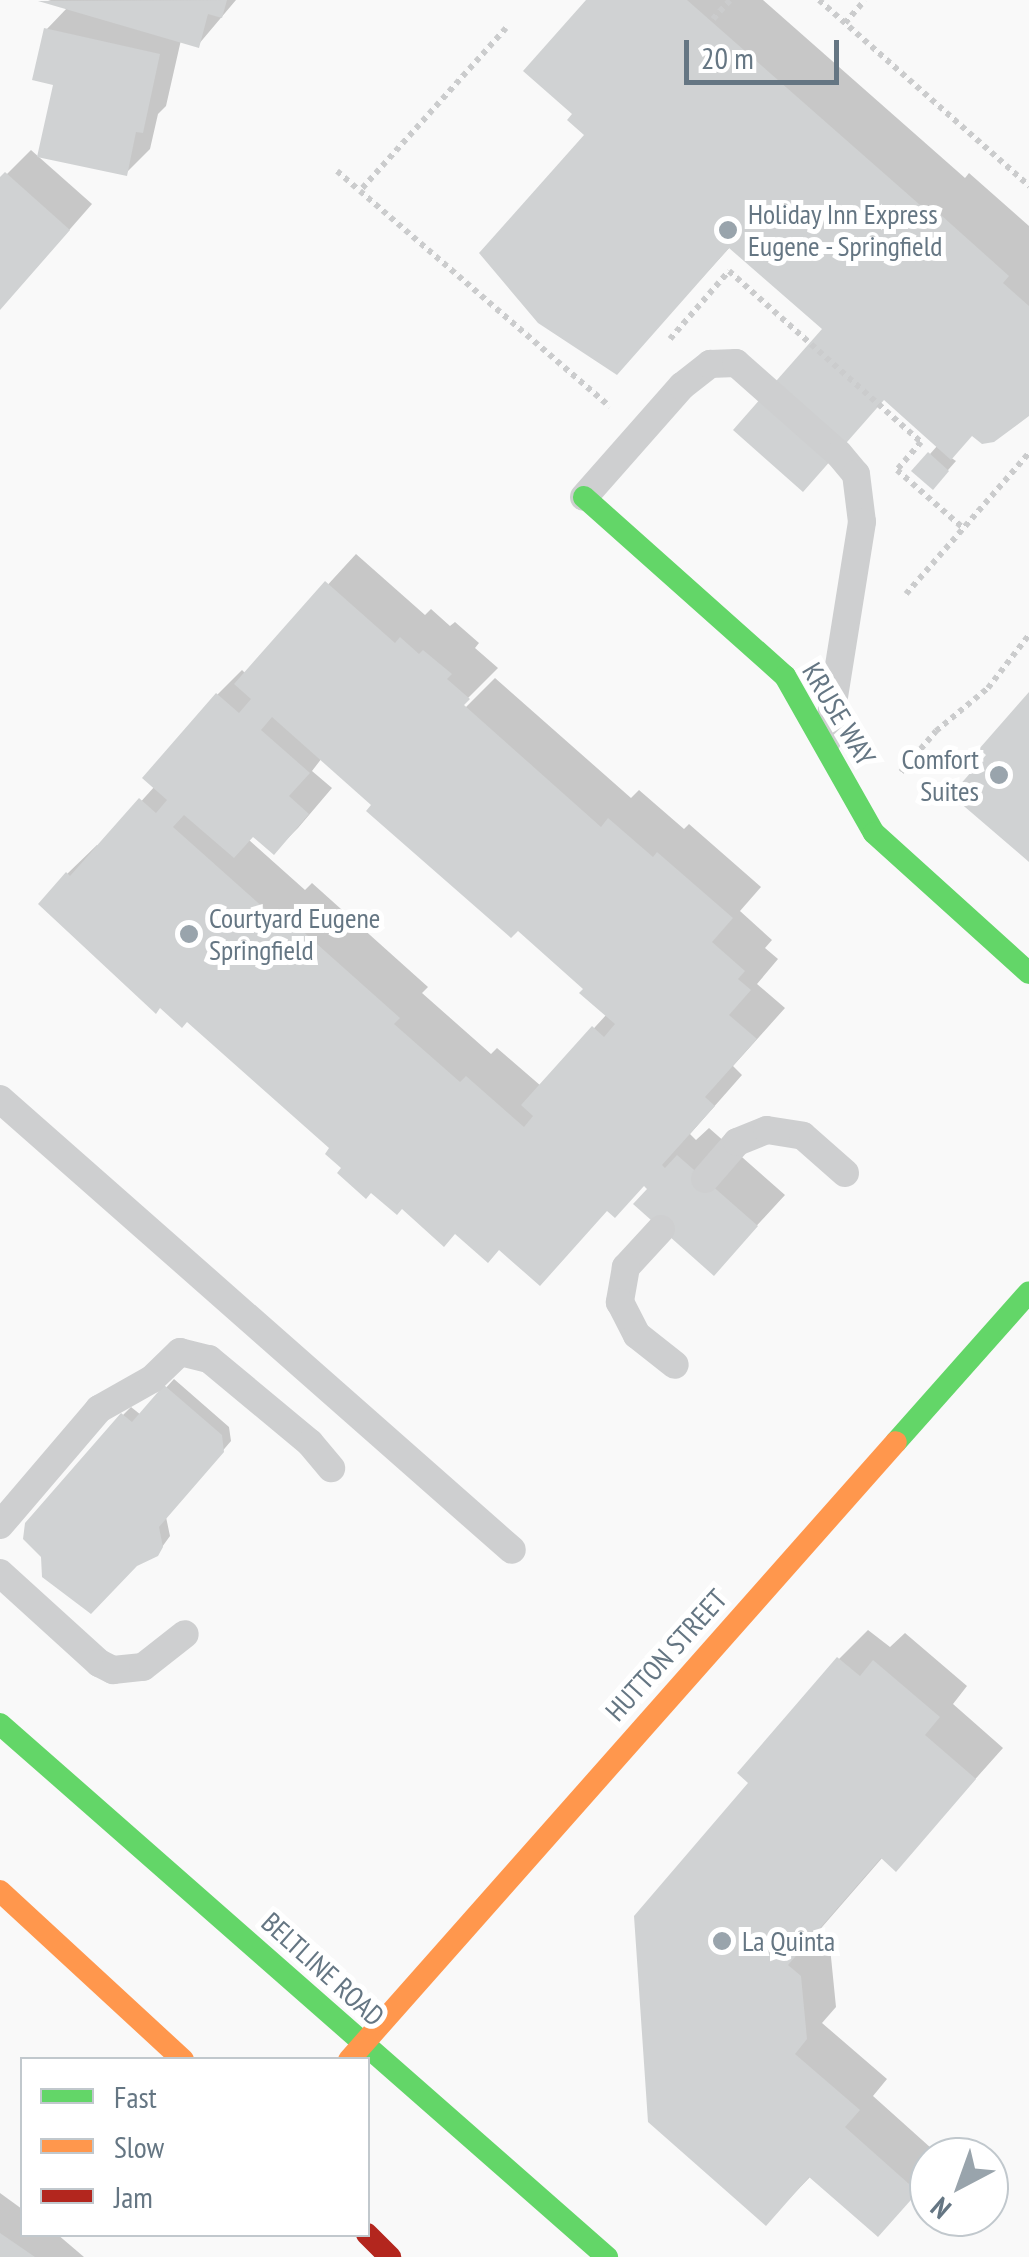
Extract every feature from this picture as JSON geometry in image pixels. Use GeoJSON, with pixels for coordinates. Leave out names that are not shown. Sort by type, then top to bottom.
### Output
{"type":"FeatureCollection","features":[{"type":"Feature","properties":{"kind":"street","name":"KRUSE WAY"},"geometry":{"type":"LineString","coordinates":[[584,497],[785,676],[874,833],[1029,974]]}},
{"type":"Feature","properties":{"kind":"street","name":"HUTTON STREET"},"geometry":{"type":"LineString","coordinates":[[355,2052],[1029,1292]]}},
{"type":"Feature","properties":{"kind":"street","name":"BELTLINE ROAD"},"geometry":{"type":"LineString","coordinates":[[0,1724],[355,2052]]}},
{"type":"Feature","properties":{"kind":"street"},"geometry":{"type":"LineString","coordinates":[[0,1891],[180,2057]]}},
{"type":"Feature","properties":{"kind":"street","name":"BELTLINE ROAD"},"geometry":{"type":"LineString","coordinates":[[370,2064],[607,2257]]}},
{"type":"Feature","properties":{"kind":"street"},"geometry":{"type":"LineString","coordinates":[[370,2237],[390,2257]]}},
{"type":"Feature","properties":{"kind":"lane"},"geometry":{"type":"LineString","coordinates":[[584,497],[682,386],[710,364],[736,363],[839,454],[856,474],[862,522],[826,747]]}},
{"type":"Feature","properties":{"kind":"lane"},"geometry":{"type":"LineString","coordinates":[[0,1099],[512,1550]]}},
{"type":"Feature","properties":{"kind":"lane"},"geometry":{"type":"LineString","coordinates":[[704,1179],[737,1142],[768,1130],[803,1136],[845,1173]]}},
{"type":"Feature","properties":{"kind":"lane"},"geometry":{"type":"LineString","coordinates":[[662,1229],[626,1267],[620,1302],[638,1335],[675,1365]]}},
{"type":"Feature","properties":{"kind":"lane"},"geometry":{"type":"LineString","coordinates":[[0,1526],[99,1409],[152,1380],[180,1352],[210,1359],[310,1443],[331,1468]]}},
{"type":"Feature","properties":{"kind":"lane"},"geometry":{"type":"LineString","coordinates":[[0,1573],[99,1663],[113,1670],[143,1667],[185,1634]]}},
{"type":"Feature","properties":{"kind":"path"},"geometry":{"type":"LineString","coordinates":[[714,18],[730,0]]}},
{"type":"Feature","properties":{"kind":"path"},"geometry":{"type":"LineString","coordinates":[[818,0],[1029,186]]}},
{"type":"Feature","properties":{"kind":"path"},"geometry":{"type":"LineString","coordinates":[[844,22],[865,0]]}},
{"type":"Feature","properties":{"kind":"path"},"geometry":{"type":"LineString","coordinates":[[360,192],[506,28]]}},
{"type":"Feature","properties":{"kind":"path"},"geometry":{"type":"LineString","coordinates":[[337,171],[611,408],[623,394]]}},
{"type":"Feature","properties":{"kind":"path"},"geometry":{"type":"LineString","coordinates":[[658,354],[729,272],[921,442],[897,470],[964,528]]}},
{"type":"Feature","properties":{"kind":"path"},"geometry":{"type":"LineString","coordinates":[[906,594],[1029,453]]}},
{"type":"Feature","properties":{"kind":"path"},"geometry":{"type":"LineString","coordinates":[[898,776],[936,731],[988,688],[1029,635]]}},
{"type":"Feature","properties":{"kind":"building"},"geometry":{"type":"Polygon","coordinates":[[[227,0],[222,18],[208,14],[199,48],[38,1],[227,0]]]}},
{"type":"Feature","properties":{"kind":"building","name":"Holiday Inn Express Eugene - Springfield"},"geometry":{"type":"Polygon","coordinates":[[[586,0],[687,0],[928,212],[932,207],[1009,276],[1003,283],[1029,306],[1029,416],[994,442],[982,444],[972,436],[951,460],[884,400],[803,492],[733,430],[822,329],[729,248],[617,375],[538,323],[479,253],[584,135],[567,120],[572,114],[523,71],[586,0]]]}},
{"type":"Feature","properties":{"kind":"building"},"geometry":{"type":"Polygon","coordinates":[[[44,28],[160,54],[143,133],[136,132],[127,176],[37,157],[53,85],[32,80],[44,28]]]}},
{"type":"Feature","properties":{"kind":"building"},"geometry":{"type":"Polygon","coordinates":[[[5,172],[70,230],[0,310],[0,177],[5,172]]]}},
{"type":"Feature","properties":{"kind":"building"},"geometry":{"type":"Polygon","coordinates":[[[928,452],[949,471],[933,490],[911,471],[928,452]]]}},
{"type":"Feature","properties":{"kind":"building","name":"Courtyard Eugene Springfield"},"geometry":{"type":"Polygon","coordinates":[[[325,581],[395,643],[400,637],[452,674],[447,679],[470,699],[464,705],[601,827],[608,818],[653,857],[657,852],[733,918],[712,942],[745,971],[738,979],[751,990],[729,1015],[757,1039],[705,1097],[715,1106],[662,1165],[665,1168],[677,1155],[758,1226],[714,1276],[633,1204],[647,1189],[644,1186],[615,1218],[607,1211],[540,1286],[499,1250],[488,1263],[455,1234],[444,1247],[402,1209],[397,1215],[371,1193],[366,1199],[337,1173],[341,1168],[325,1154],[329,1148],[187,1022],[182,1028],[160,1008],[156,1014],[38,904],[66,872],[70,876],[139,798],[156,813],[167,800],[142,778],[216,693],[239,713],[251,699],[234,684],[325,581]],[[272,717],[261,730],[310,773],[289,796],[309,814],[274,855],[253,837],[234,858],[184,815],[173,827],[275,918],[280,911],[400,1018],[394,1024],[460,1082],[466,1076],[524,1127],[533,1116],[521,1105],[592,1026],[604,1037],[615,1024],[579,993],[583,989],[518,931],[511,938],[366,811],[371,805],[272,717]]]}},
{"type":"Feature","properties":{"kind":"building","name":"Comfort Suites"},"geometry":{"type":"Polygon","coordinates":[[[1029,692],[1029,862],[951,795],[986,755],[979,749],[1029,692]]]}},
{"type":"Feature","properties":{"kind":"building"},"geometry":{"type":"Polygon","coordinates":[[[164,1385],[222,1435],[224,1452],[159,1527],[163,1547],[158,1556],[137,1566],[91,1614],[42,1577],[41,1557],[23,1539],[25,1523],[121,1413],[132,1422],[164,1385]]]}},
{"type":"Feature","properties":{"kind":"building","name":"La Quinta"},"geometry":{"type":"Polygon","coordinates":[[[837,1657],[860,1676],[873,1660],[940,1717],[925,1735],[976,1779],[896,1872],[881,1858],[788,1965],[801,1976],[807,2039],[795,2054],[860,2110],[845,2127],[909,2184],[909,2202],[878,2237],[809,2177],[766,2226],[648,2122],[634,1916],[748,1783],[737,1773],[837,1657]]]}},
{"type":"Feature","properties":{"kind":"building"},"geometry":{"type":"Polygon","coordinates":[[[0,2233],[35,2257],[0,2257],[0,2233]]]}},
{"type":"Feature","properties":{"kind":"traffic: fast"},"geometry":{"type":"LineString","coordinates":[[584,497],[785,676],[874,833],[1029,973]]}},
{"type":"Feature","properties":{"kind":"traffic: fast"},"geometry":{"type":"LineString","coordinates":[[896,1442],[1029,1292]]}},
{"type":"Feature","properties":{"kind":"traffic: fast"},"geometry":{"type":"LineString","coordinates":[[0,1724],[607,2257]]}},
{"type":"Feature","properties":{"kind":"traffic: slow"},"geometry":{"type":"LineString","coordinates":[[352,2057],[896,1442]]}},
{"type":"Feature","properties":{"kind":"traffic: slow"},"geometry":{"type":"LineString","coordinates":[[0,1891],[180,2057]]}},
{"type":"Feature","properties":{"kind":"traffic: jam"},"geometry":{"type":"LineString","coordinates":[[370,2237],[390,2257]]}},
{"type":"Feature","properties":{"kind":"place","name":"Holiday Inn Express Eugene - Springfield"},"geometry":{"type":"Point","coordinates":[728,230]}},
{"type":"Feature","properties":{"kind":"place","name":"Comfort Suites"},"geometry":{"type":"Point","coordinates":[999,775]}},
{"type":"Feature","properties":{"kind":"place","name":"Courtyard Eugene Springfield"},"geometry":{"type":"Point","coordinates":[189,934]}},
{"type":"Feature","properties":{"kind":"place","name":"La Quinta"},"geometry":{"type":"Point","coordinates":[722,1941]}}]}
